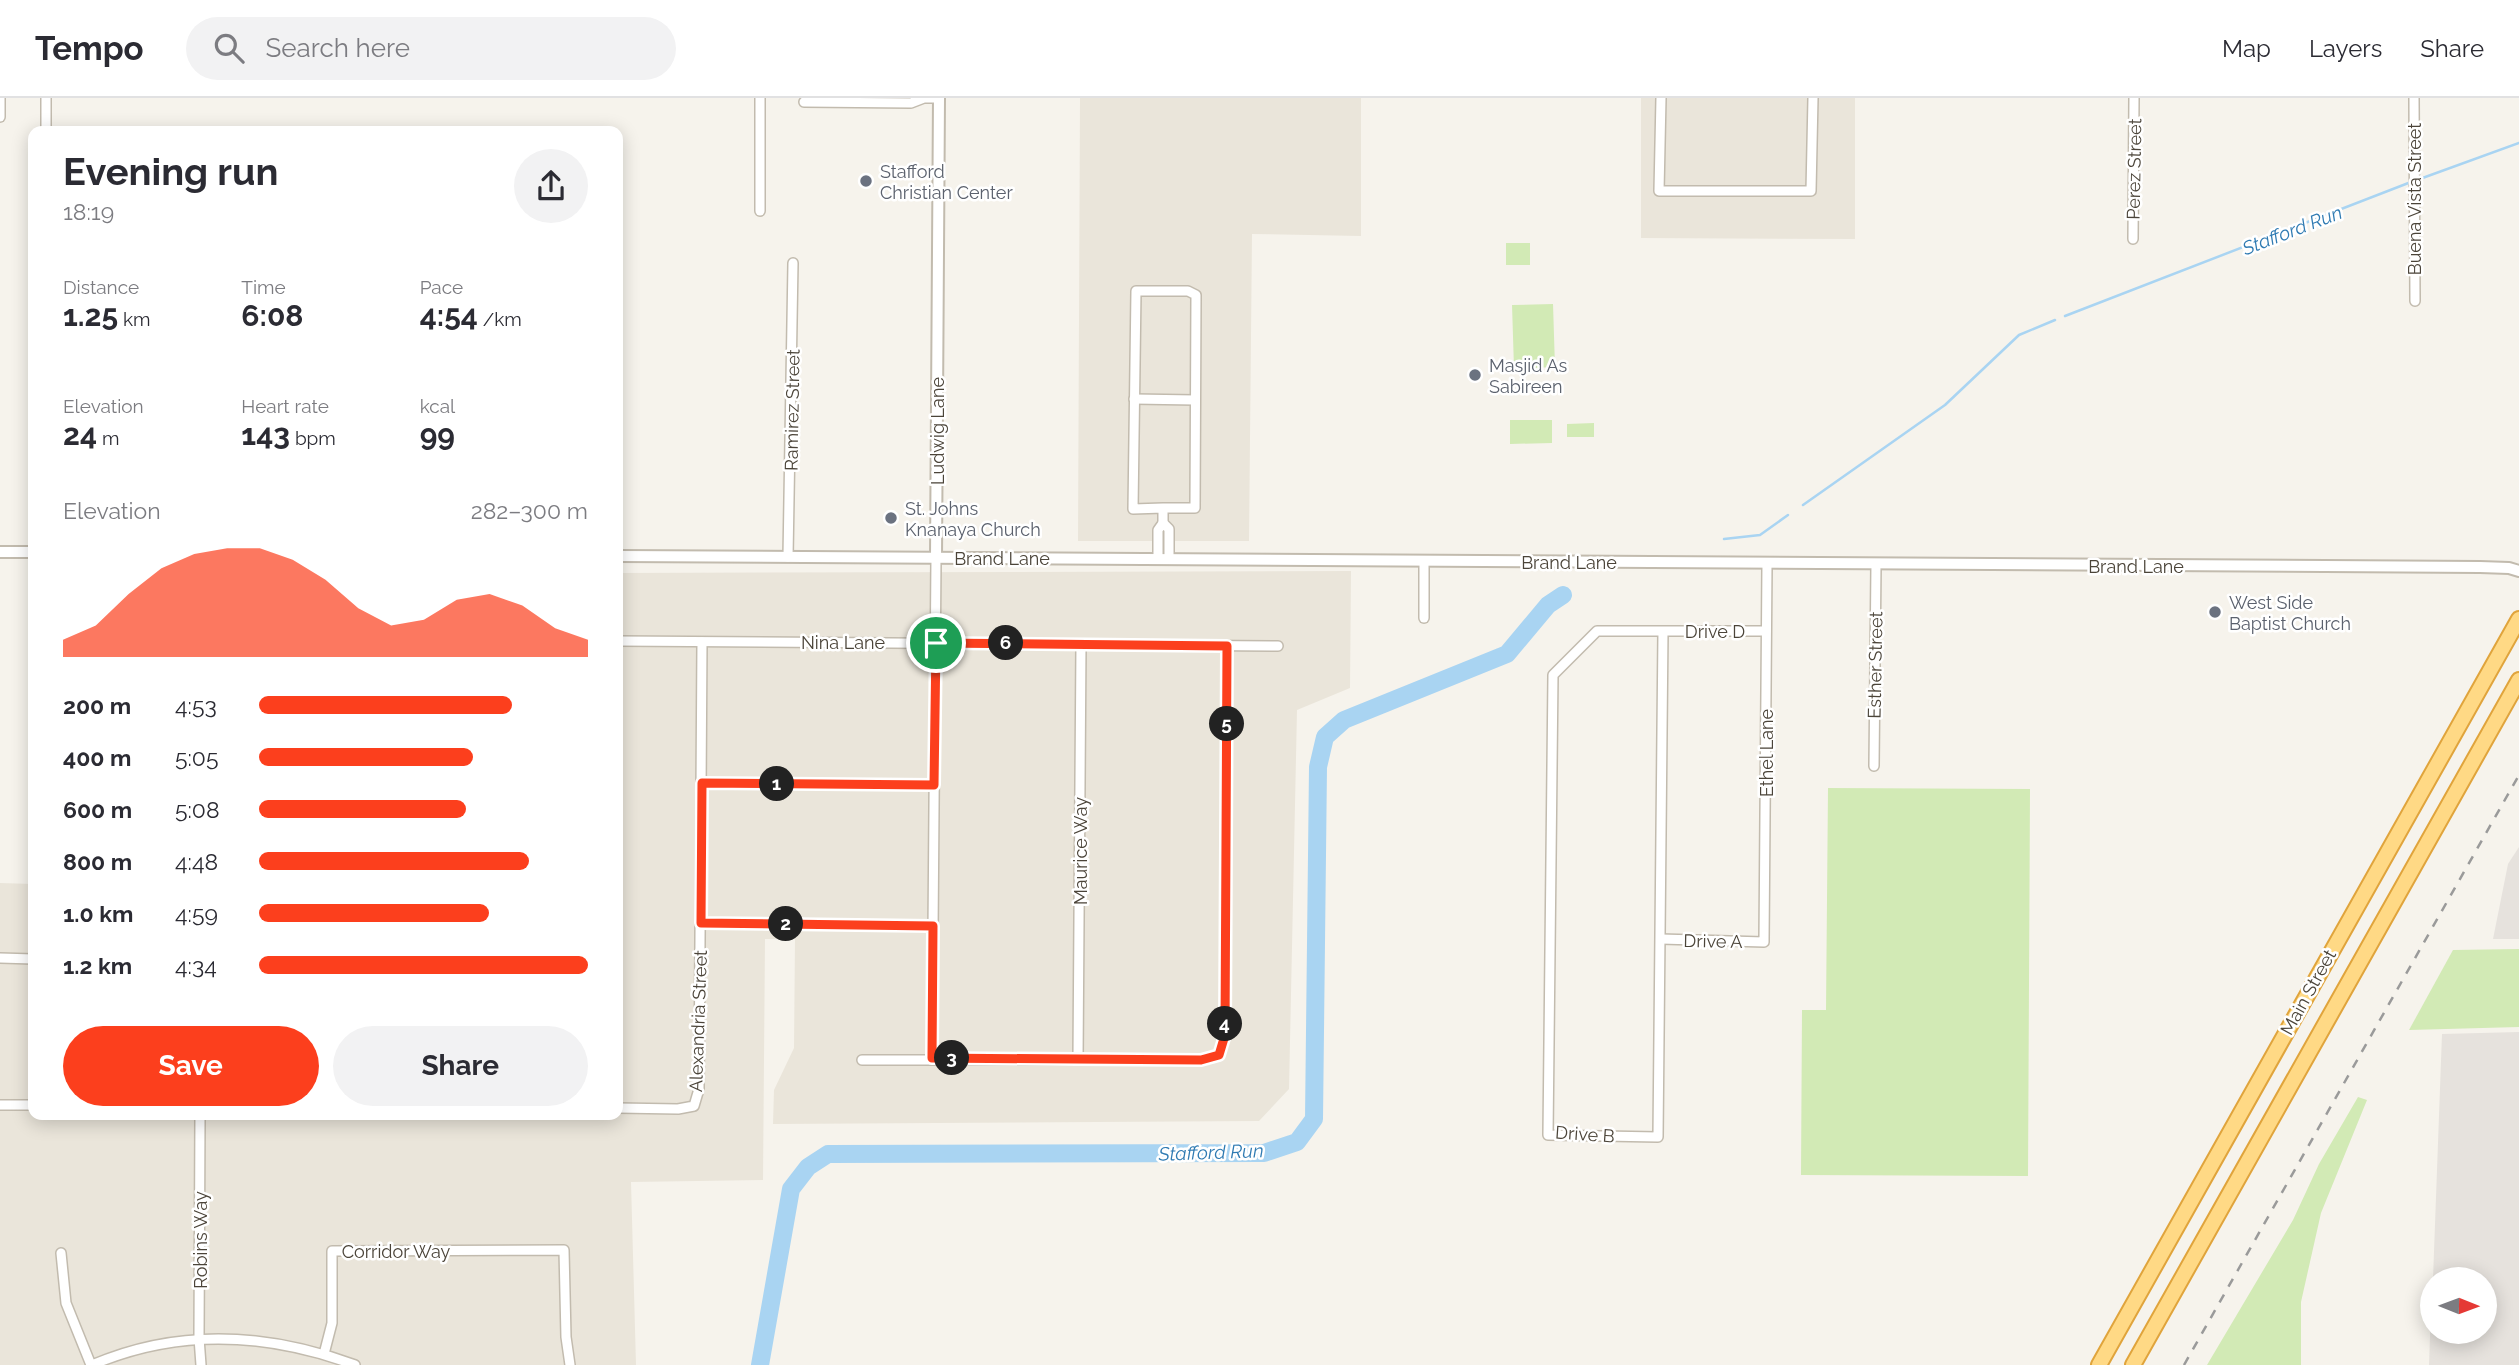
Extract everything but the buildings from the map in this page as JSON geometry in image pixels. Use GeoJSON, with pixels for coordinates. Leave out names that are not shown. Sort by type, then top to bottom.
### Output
{"type":"FeatureCollection","features":[{"type":"Feature","properties":{"kind":"highway","name":"Main Street"},"geometry":{"type":"LineString","coordinates":[[2099,1365],[2519,619]]}},
{"type":"Feature","properties":{"kind":"highway","name":"Main Street"},"geometry":{"type":"LineString","coordinates":[[2133,1365],[2519,680]]}},
{"type":"Feature","properties":{"kind":"street"},"geometry":{"type":"LineString","coordinates":[[0,98],[0,117]]}},
{"type":"Feature","properties":{"kind":"street"},"geometry":{"type":"LineString","coordinates":[[46,126],[47,98]]}},
{"type":"Feature","properties":{"kind":"street"},"geometry":{"type":"LineString","coordinates":[[760,98],[760,211]]}},
{"type":"Feature","properties":{"kind":"street"},"geometry":{"type":"LineString","coordinates":[[804,102],[911,103],[923,98],[939,98]]}},
{"type":"Feature","properties":{"kind":"street","name":"Ludwig Lane"},"geometry":{"type":"LineString","coordinates":[[932,1058],[939,98]]}},
{"type":"Feature","properties":{"kind":"street"},"geometry":{"type":"LineString","coordinates":[[1661,98],[1659,191],[1811,191],[1813,98]]}},
{"type":"Feature","properties":{"kind":"street","name":"Perez Street"},"geometry":{"type":"LineString","coordinates":[[2133,239],[2134,98]]}},
{"type":"Feature","properties":{"kind":"street","name":"Buena Vista Street"},"geometry":{"type":"LineString","coordinates":[[2414,98],[2415,301]]}},
{"type":"Feature","properties":{"kind":"street","name":"Ramirez Street"},"geometry":{"type":"LineString","coordinates":[[788,557],[793,263]]}},
{"type":"Feature","properties":{"kind":"street"},"geometry":{"type":"LineString","coordinates":[[1188,290],[1196,295],[1195,400],[1195,508],[1133,509],[1136,291],[1188,290]]}},
{"type":"Feature","properties":{"kind":"street"},"geometry":{"type":"LineString","coordinates":[[1134,399],[1195,400]]}},
{"type":"Feature","properties":{"kind":"street"},"geometry":{"type":"LineString","coordinates":[[1163,508],[1163,523],[1158,530],[1163,559]]}},
{"type":"Feature","properties":{"kind":"street"},"geometry":{"type":"LineString","coordinates":[[0,552],[28,552]]}},
{"type":"Feature","properties":{"kind":"street","name":"Brand Lane"},"geometry":{"type":"LineString","coordinates":[[623,556],[2480,567],[2519,571]]}},
{"type":"Feature","properties":{"kind":"street"},"geometry":{"type":"LineString","coordinates":[[1424,561],[1424,618]]}},
{"type":"Feature","properties":{"kind":"street","name":"Ethel Lane"},"geometry":{"type":"LineString","coordinates":[[1764,942],[1768,564]]}},
{"type":"Feature","properties":{"kind":"street","name":"Esther Street"},"geometry":{"type":"LineString","coordinates":[[1874,766],[1876,564]]}},
{"type":"Feature","properties":{"kind":"street","name":"Drive B"},"geometry":{"type":"LineString","coordinates":[[1597,631],[1663,631],[1658,1137],[1548,1135],[1553,675],[1597,631]]}},
{"type":"Feature","properties":{"kind":"street","name":"Drive D"},"geometry":{"type":"LineString","coordinates":[[1663,631],[1766,631]]}},
{"type":"Feature","properties":{"kind":"street","name":"Nina Lane"},"geometry":{"type":"LineString","coordinates":[[623,642],[1278,646]]}},
{"type":"Feature","properties":{"kind":"street","name":"Alexandria Street"},"geometry":{"type":"LineString","coordinates":[[623,1108],[678,1109],[694,1106],[699,1089],[702,642]]}},
{"type":"Feature","properties":{"kind":"street","name":"Maurice Way"},"geometry":{"type":"LineString","coordinates":[[1078,1059],[1082,644]]}},
{"type":"Feature","properties":{"kind":"street"},"geometry":{"type":"LineString","coordinates":[[862,1060],[1201,1060],[1219,1055],[1225,1035],[1227,646]]}},
{"type":"Feature","properties":{"kind":"street"},"geometry":{"type":"LineString","coordinates":[[702,783],[934,785]]}},
{"type":"Feature","properties":{"kind":"street"},"geometry":{"type":"LineString","coordinates":[[701,923],[933,926]]}},
{"type":"Feature","properties":{"kind":"street","name":"Drive A"},"geometry":{"type":"LineString","coordinates":[[1661,939],[1764,942]]}},
{"type":"Feature","properties":{"kind":"street"},"geometry":{"type":"LineString","coordinates":[[0,958],[28,959]]}},
{"type":"Feature","properties":{"kind":"street"},"geometry":{"type":"LineString","coordinates":[[0,1104],[28,1105]]}},
{"type":"Feature","properties":{"kind":"street","name":"Robins Way"},"geometry":{"type":"LineString","coordinates":[[200,1120],[201,1365]]}},
{"type":"Feature","properties":{"kind":"street","name":"Corridor Way"},"geometry":{"type":"LineString","coordinates":[[324,1353],[332,1323],[332,1251],[564,1250],[565,1337],[569,1365]]}},
{"type":"Feature","properties":{"kind":"street"},"geometry":{"type":"LineString","coordinates":[[61,1253],[66,1303],[91,1365],[139,1348],[199,1338],[269,1342],[324,1353],[355,1365]]}},
{"type":"Feature","properties":{"kind":"shaded area"},"geometry":{"type":"Polygon","coordinates":[[[1080,98],[1361,98],[1361,236],[1252,234],[1249,541],[1078,541],[1080,98]]]}},
{"type":"Feature","properties":{"kind":"shaded area"},"geometry":{"type":"Polygon","coordinates":[[[1641,98],[1855,98],[1855,239],[1641,238],[1641,98]]]}},
{"type":"Feature","properties":{"kind":"shaded area"},"geometry":{"type":"Polygon","coordinates":[[[1351,571],[1350,688],[1297,710],[1289,1089],[1259,1121],[773,1124],[774,1090],[794,1048],[795,939],[765,939],[763,1180],[631,1182],[636,1365],[0,1365],[0,883],[28,884],[28,1120],[623,1120],[623,573],[1351,571]]]}},
{"type":"Feature","properties":{"kind":"shaded area"},"geometry":{"type":"Polygon","coordinates":[[[2519,847],[2519,939],[2493,939],[2508,864],[2519,847]]]}},
{"type":"Feature","properties":{"kind":"shaded area"},"geometry":{"type":"Polygon","coordinates":[[[2519,1032],[2519,1365],[2429,1365],[2430,1344],[2497,1344],[2497,1267],[2433,1267],[2442,1034],[2519,1032]]]}},
{"type":"Feature","properties":{"kind":"green space"},"geometry":{"type":"Polygon","coordinates":[[[1506,243],[1530,243],[1530,265],[1506,265],[1506,243]]]}},
{"type":"Feature","properties":{"kind":"green space"},"geometry":{"type":"Polygon","coordinates":[[[1553,304],[1555,367],[1514,369],[1512,305],[1553,304]]]}},
{"type":"Feature","properties":{"kind":"green space"},"geometry":{"type":"Polygon","coordinates":[[[1510,420],[1552,420],[1552,443],[1510,444],[1510,420]]]}},
{"type":"Feature","properties":{"kind":"green space"},"geometry":{"type":"Polygon","coordinates":[[[1594,423],[1594,437],[1567,437],[1567,424],[1594,423]]]}},
{"type":"Feature","properties":{"kind":"green space"},"geometry":{"type":"Polygon","coordinates":[[[1828,788],[2030,789],[2028,1176],[1801,1175],[1802,1010],[1826,1010],[1828,788]]]}},
{"type":"Feature","properties":{"kind":"green space"},"geometry":{"type":"Polygon","coordinates":[[[2519,949],[2519,1027],[2409,1030],[2453,950],[2519,949]]]}},
{"type":"Feature","properties":{"kind":"green space"},"geometry":{"type":"Polygon","coordinates":[[[2358,1097],[2367,1100],[2321,1213],[2301,1302],[2301,1365],[2207,1365],[2293,1220],[2319,1164],[2358,1097]]]}},
{"type":"Feature","properties":{"kind":"waterway","name":"Stafford Run"},"geometry":{"type":"LineString","coordinates":[[2417,180],[2519,143]]}},
{"type":"Feature","properties":{"kind":"waterway","name":"Stafford Run"},"geometry":{"type":"LineString","coordinates":[[2065,316],[2411,182]]}},
{"type":"Feature","properties":{"kind":"waterway","name":"Stafford Run"},"geometry":{"type":"LineString","coordinates":[[1803,505],[1945,405],[2019,335],[2055,320]]}},
{"type":"Feature","properties":{"kind":"waterway","name":"Stafford Run"},"geometry":{"type":"LineString","coordinates":[[1724,539],[1760,535],[1788,515]]}},
{"type":"Feature","properties":{"kind":"waterway","name":"Stafford Run"},"geometry":{"type":"LineString","coordinates":[[760,1365],[791,1189],[808,1167],[828,1154],[1264,1153],[1297,1142],[1314,1119],[1318,767],[1325,737],[1344,720],[1507,654],[1548,605],[1563,595]]}},
{"type":"Feature","properties":{"kind":"railway"},"geometry":{"type":"LineString","coordinates":[[2184,1365],[2519,775]]}},
{"type":"Feature","properties":{"kind":"place","name":"Stafford Christian Center"},"geometry":{"type":"Point","coordinates":[866,181]}},
{"type":"Feature","properties":{"kind":"place","name":"Masjid As Sabireen"},"geometry":{"type":"Point","coordinates":[1475,375]}},
{"type":"Feature","properties":{"kind":"place","name":"St. Johns Knanaya Church"},"geometry":{"type":"Point","coordinates":[891,518]}},
{"type":"Feature","properties":{"kind":"place","name":"West Side Baptist Church"},"geometry":{"type":"Point","coordinates":[2215,612]}},
{"type":"Feature","properties":{"kind":"route"},"geometry":{"type":"LineString","coordinates":[[936,643],[1227,646],[1225,1035],[1219,1055],[1201,1060],[932,1058],[933,926],[701,923],[702,783],[934,785],[936,643]]}}]}
